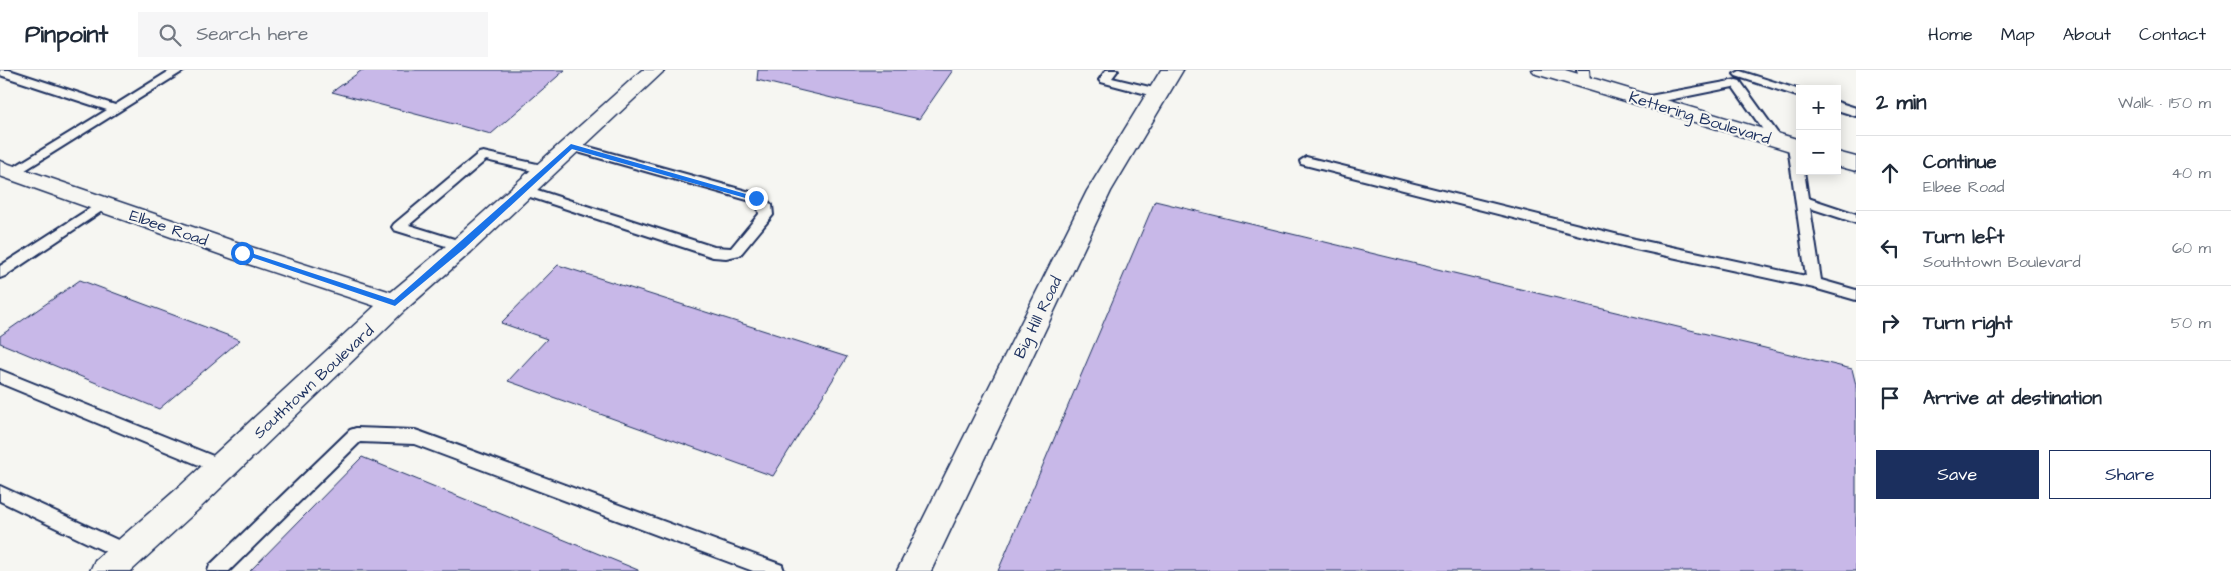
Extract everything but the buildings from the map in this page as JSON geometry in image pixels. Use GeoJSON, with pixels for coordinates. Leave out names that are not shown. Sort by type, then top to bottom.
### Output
{"type":"FeatureCollection","features":[{"type":"Feature","properties":{"kind":"street","name":"Southtown Boulevard"},"geometry":{"type":"LineString","coordinates":[[117,562],[222,467],[395,303],[462,246],[654,70]]}},
{"type":"Feature","properties":{"kind":"street","name":"Big Hill Road"},"geometry":{"type":"LineString","coordinates":[[914,571],[1099,191],[1172,70]]}},
{"type":"Feature","properties":{"kind":"street","name":"Kettering Boulevard"},"geometry":{"type":"LineString","coordinates":[[1543,70],[1584,76],[1644,101],[1790,145]]}},
{"type":"Feature","properties":{"kind":"street"},"geometry":{"type":"LineString","coordinates":[[1841,160],[1856,164]]}},
{"type":"Feature","properties":{"kind":"street","name":"Elbee Road"},"geometry":{"type":"LineString","coordinates":[[7,171],[395,303]]}},
{"type":"Feature","properties":{"kind":"lane"},"geometry":{"type":"LineString","coordinates":[[7,171],[117,109],[179,70]]}},
{"type":"Feature","properties":{"kind":"lane"},"geometry":{"type":"LineString","coordinates":[[1112,70],[1105,80],[1158,93]]}},
{"type":"Feature","properties":{"kind":"lane"},"geometry":{"type":"LineString","coordinates":[[0,71],[117,109]]}},
{"type":"Feature","properties":{"kind":"lane"},"geometry":{"type":"LineString","coordinates":[[1739,76],[1790,145],[1803,201],[1814,283]]}},
{"type":"Feature","properties":{"kind":"lane"},"geometry":{"type":"LineString","coordinates":[[1644,101],[1739,76],[1796,93]]}},
{"type":"Feature","properties":{"kind":"lane"},"geometry":{"type":"LineString","coordinates":[[1841,107],[1856,112]]}},
{"type":"Feature","properties":{"kind":"lane"},"geometry":{"type":"LineString","coordinates":[[523,190],[713,252],[726,254],[735,252],[766,215],[765,205],[756,198],[571,146]]}},
{"type":"Feature","properties":{"kind":"lane"},"geometry":{"type":"LineString","coordinates":[[462,246],[398,227],[483,156],[546,170]]}},
{"type":"Feature","properties":{"kind":"lane"},"geometry":{"type":"LineString","coordinates":[[1306,162],[1635,244],[1814,283],[1856,295]]}},
{"type":"Feature","properties":{"kind":"lane"},"geometry":{"type":"LineString","coordinates":[[1803,201],[1856,218]]}},
{"type":"Feature","properties":{"kind":"lane"},"geometry":{"type":"LineString","coordinates":[[0,273],[103,204]]}},
{"type":"Feature","properties":{"kind":"lane"},"geometry":{"type":"LineString","coordinates":[[0,376],[222,467]]}},
{"type":"Feature","properties":{"kind":"lane"},"geometry":{"type":"LineString","coordinates":[[217,571],[356,435],[415,437],[775,571]]}},
{"type":"Feature","properties":{"kind":"lane"},"geometry":{"type":"LineString","coordinates":[[0,493],[117,562]]}},
{"type":"Feature","properties":{"kind":"route"},"geometry":{"type":"LineString","coordinates":[[242,253],[395,303],[462,246],[571,146],[756,198]]}}]}
